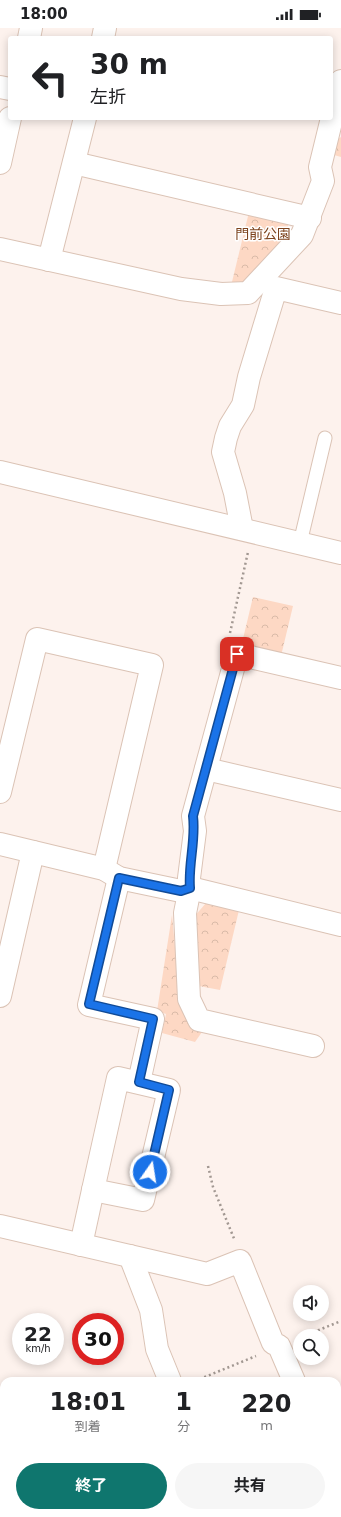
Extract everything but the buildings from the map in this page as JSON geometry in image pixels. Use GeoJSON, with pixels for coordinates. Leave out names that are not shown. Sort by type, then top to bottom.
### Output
{"type":"FeatureCollection","features":[{"type":"Feature","properties":{"kind":"street"},"geometry":{"type":"LineString","coordinates":[[0,249],[181,289],[221,294],[248,293],[302,235],[310,218],[322,181],[320,167],[335,117],[341,81]]}},
{"type":"Feature","properties":{"kind":"street"},"geometry":{"type":"LineString","coordinates":[[0,162],[10,120]]}},
{"type":"Feature","properties":{"kind":"street"},"geometry":{"type":"LineString","coordinates":[[49,260],[85,120]]}},
{"type":"Feature","properties":{"kind":"street"},"geometry":{"type":"LineString","coordinates":[[74,163],[310,218]]}},
{"type":"Feature","properties":{"kind":"street"},"geometry":{"type":"LineString","coordinates":[[247,530],[223,452],[230,426],[243,404],[249,377],[276,288],[341,303]]}},
{"type":"Feature","properties":{"kind":"street"},"geometry":{"type":"LineString","coordinates":[[0,472],[341,553]]}},
{"type":"Feature","properties":{"kind":"street"},"geometry":{"type":"LineString","coordinates":[[0,792],[37,639],[152,665],[112,873],[89,1004],[153,1019],[139,1082]]}},
{"type":"Feature","properties":{"kind":"street"},"geometry":{"type":"LineString","coordinates":[[313,1046],[199,1020],[189,999],[185,913],[190,888],[189,878],[195,831],[193,816],[237,654],[341,678]]}},
{"type":"Feature","properties":{"kind":"street"},"geometry":{"type":"LineString","coordinates":[[206,769],[341,800]]}},
{"type":"Feature","properties":{"kind":"street"},"geometry":{"type":"LineString","coordinates":[[0,844],[181,891],[190,888],[341,925]]}},
{"type":"Feature","properties":{"kind":"street"},"geometry":{"type":"LineString","coordinates":[[0,996],[33,852]]}},
{"type":"Feature","properties":{"kind":"street"},"geometry":{"type":"LineString","coordinates":[[81,1245],[93,1190],[118,1078],[169,1090],[144,1200],[93,1190]]}},
{"type":"Feature","properties":{"kind":"street"},"geometry":{"type":"LineString","coordinates":[[0,1226],[207,1274],[240,1261],[273,1343],[279,1346],[292,1377]]}},
{"type":"Feature","properties":{"kind":"street"},"geometry":{"type":"LineString","coordinates":[[130,1256],[151,1310],[157,1349],[168,1377]]}},
{"type":"Feature","properties":{"kind":"lane"},"geometry":{"type":"LineString","coordinates":[[300,543],[324,438]]}},
{"type":"Feature","properties":{"kind":"path"},"geometry":{"type":"LineString","coordinates":[[237,654],[228,644],[247,530]]}},
{"type":"Feature","properties":{"kind":"path"},"geometry":{"type":"LineString","coordinates":[[208,1166],[213,1187],[239,1251],[240,1261]]}},
{"type":"Feature","properties":{"kind":"path"},"geometry":{"type":"LineString","coordinates":[[321,1329],[341,1321]]}},
{"type":"Feature","properties":{"kind":"path"},"geometry":{"type":"LineString","coordinates":[[205,1377],[279,1346]]}},
{"type":"Feature","properties":{"kind":"green space"},"geometry":{"type":"Polygon","coordinates":[[[341,137],[341,157],[334,155],[338,139],[341,137]]]}},
{"type":"Feature","properties":{"kind":"green space","name":"門前公園"},"geometry":{"type":"Polygon","coordinates":[[[249,212],[287,221],[290,234],[243,283],[231,286],[249,212]]]}},
{"type":"Feature","properties":{"kind":"green space"},"geometry":{"type":"Polygon","coordinates":[[[253,597],[293,606],[281,656],[241,647],[253,597]]]}},
{"type":"Feature","properties":{"kind":"green space"},"geometry":{"type":"Polygon","coordinates":[[[206,903],[239,910],[220,990],[199,986],[193,918],[206,903]]]}},
{"type":"Feature","properties":{"kind":"green space"},"geometry":{"type":"Polygon","coordinates":[[[172,915],[180,1002],[202,1032],[195,1042],[162,1033],[166,1014],[157,1011],[172,915]]]}},
{"type":"Feature","properties":{"kind":"route"},"geometry":{"type":"LineString","coordinates":[[150,1172],[169,1090],[139,1082],[153,1019],[89,1004],[119,878],[181,891],[190,888],[189,878],[195,831],[193,816],[237,654]]}}]}
